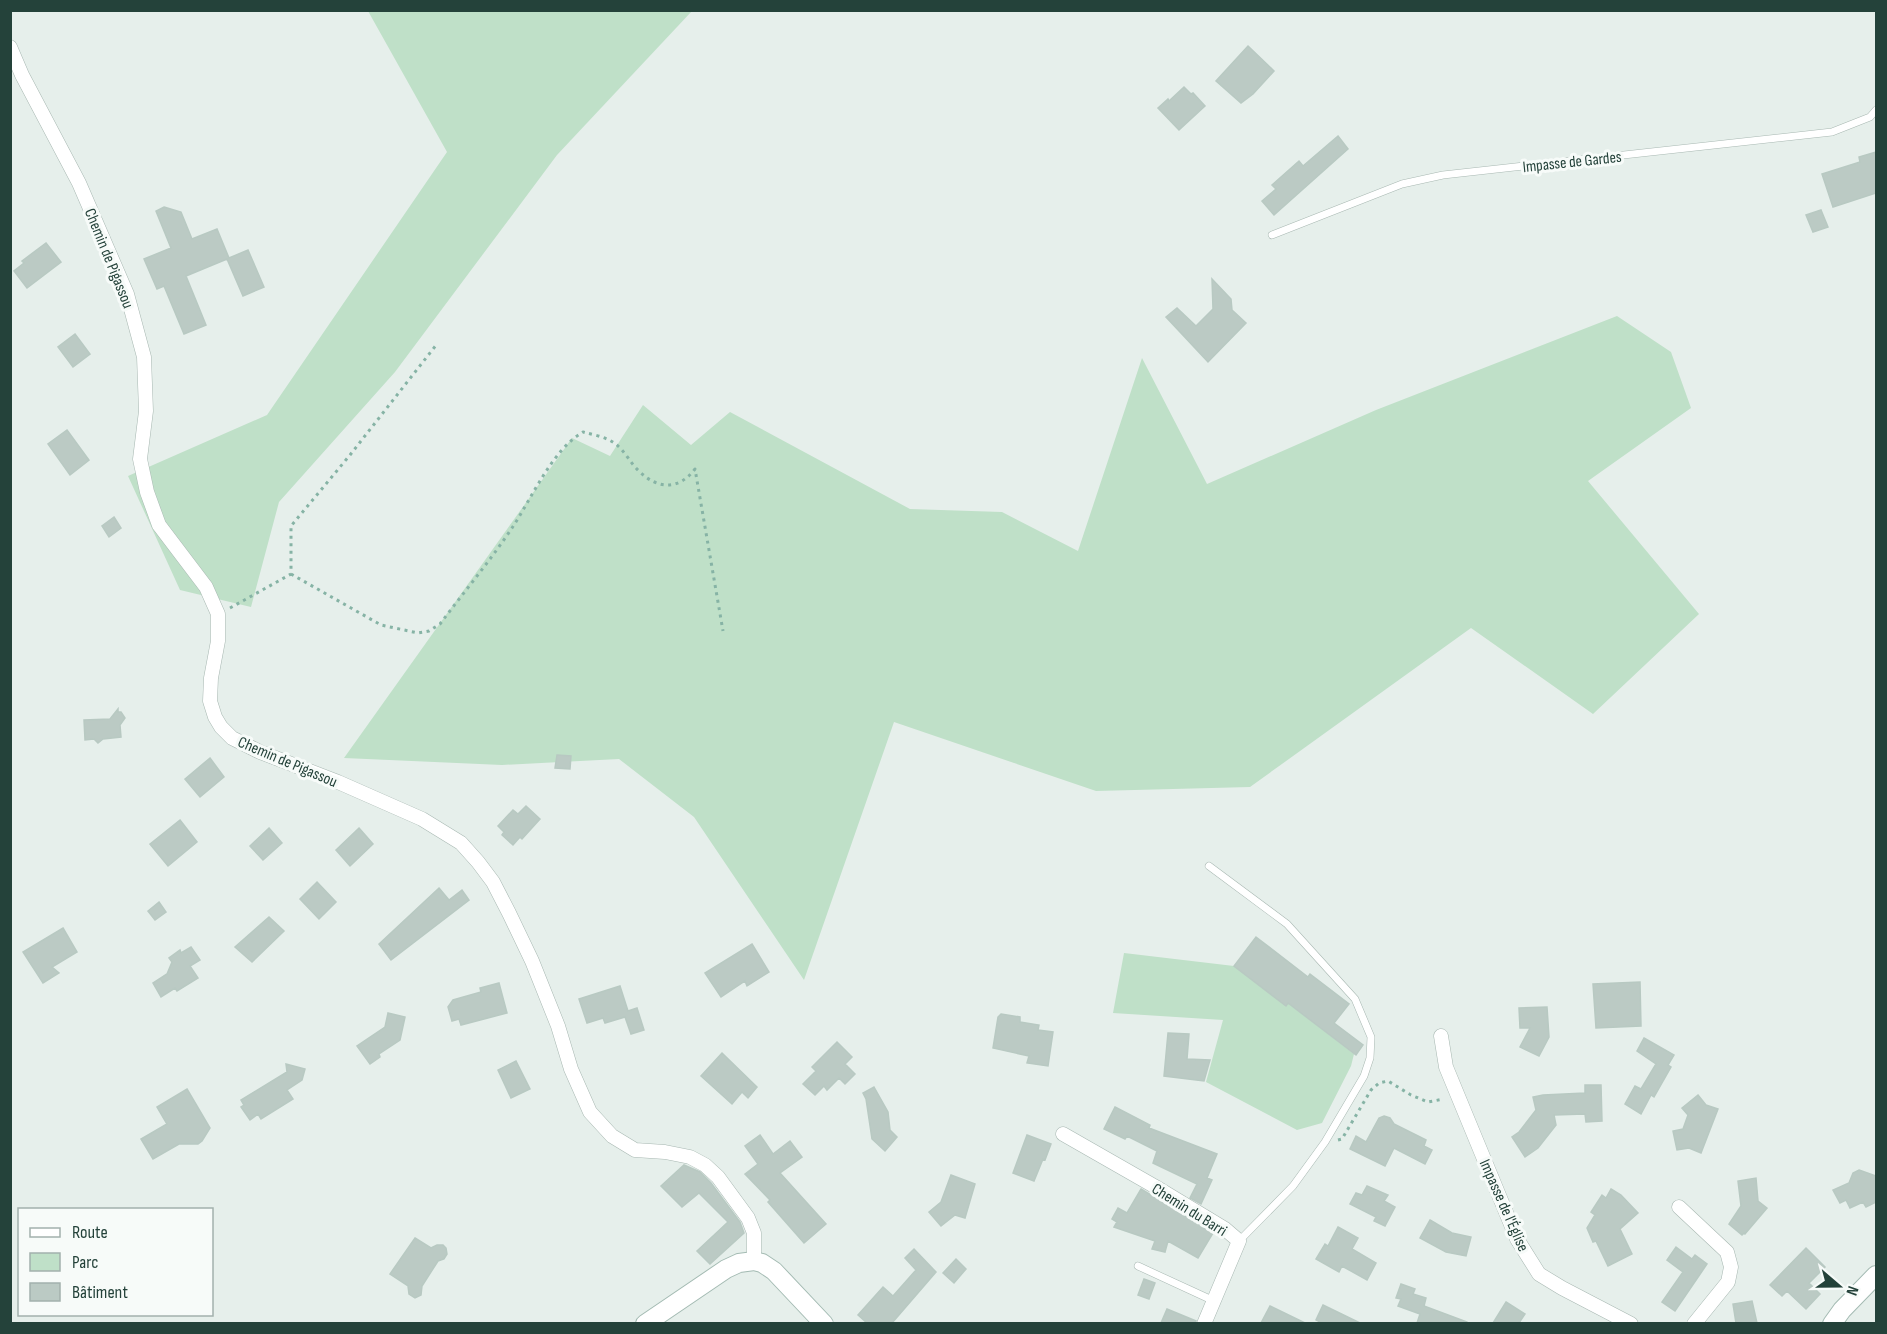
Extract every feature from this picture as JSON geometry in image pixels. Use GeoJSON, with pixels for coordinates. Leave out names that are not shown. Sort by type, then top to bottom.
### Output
{"type":"FeatureCollection","features":[{"type":"Feature","properties":{"kind":"street","name":"Chemin de Pigassou"},"geometry":{"type":"LineString","coordinates":[[10,47],[22,75],[79,183],[127,294],[144,357],[146,411],[140,459],[147,492],[159,525],[206,587],[218,614],[218,641],[211,678],[210,701],[221,727],[232,738],[260,752],[338,782],[422,819],[461,843],[493,882],[509,913],[554,1015],[571,1069],[590,1112],[612,1136],[635,1150],[665,1152],[690,1157],[705,1165],[718,1177],[748,1218],[754,1233],[754,1261]]}},
{"type":"Feature","properties":{"kind":"street","name":"Impasse de l'Église"},"geometry":{"type":"LineString","coordinates":[[1441,1036],[1446,1066],[1517,1239],[1539,1274],[1631,1323]]}},
{"type":"Feature","properties":{"kind":"street","name":"Chemin du Barri"},"geometry":{"type":"LineString","coordinates":[[1063,1134],[1225,1229],[1239,1241],[1204,1323]]}},
{"type":"Feature","properties":{"kind":"street"},"geometry":{"type":"LineString","coordinates":[[1679,1206],[1727,1252],[1731,1267],[1728,1281],[1694,1323]]}},
{"type":"Feature","properties":{"kind":"street"},"geometry":{"type":"LineString","coordinates":[[645,1323],[726,1269],[739,1263],[754,1261],[774,1271],[824,1323]]}},
{"type":"Feature","properties":{"kind":"street"},"geometry":{"type":"LineString","coordinates":[[1832,1323],[1876,1275]]}},
{"type":"Feature","properties":{"kind":"lane","name":"Impasse de Gardes"},"geometry":{"type":"LineString","coordinates":[[1272,235],[1402,184],[1443,175],[1832,132],[1870,117],[1876,110]]}},
{"type":"Feature","properties":{"kind":"lane"},"geometry":{"type":"LineString","coordinates":[[1209,866],[1287,924],[1355,999],[1371,1037],[1371,1058],[1364,1076],[1325,1142],[1293,1186],[1239,1241]]}},
{"type":"Feature","properties":{"kind":"lane"},"geometry":{"type":"LineString","coordinates":[[1138,1266],[1214,1301]]}},
{"type":"Feature","properties":{"kind":"path"},"geometry":{"type":"LineString","coordinates":[[291,574],[291,526],[437,344]]}},
{"type":"Feature","properties":{"kind":"path"},"geometry":{"type":"LineString","coordinates":[[291,574],[381,625],[418,633],[429,631],[440,624],[511,529],[561,450],[572,438],[583,432],[607,439],[617,446],[640,473],[661,485],[674,485],[687,480],[695,469],[723,631]]}},
{"type":"Feature","properties":{"kind":"path"},"geometry":{"type":"LineString","coordinates":[[218,614],[291,574]]}},
{"type":"Feature","properties":{"kind":"path"},"geometry":{"type":"LineString","coordinates":[[1325,1142],[1342,1139],[1371,1090],[1379,1083],[1388,1081],[1428,1102],[1458,1095]]}},
{"type":"Feature","properties":{"kind":"green space"},"geometry":{"type":"Polygon","coordinates":[[[368,11],[692,11],[557,155],[395,372],[279,502],[251,607],[180,590],[128,476],[267,415],[447,152],[368,11]]]}},
{"type":"Feature","properties":{"kind":"green space"},"geometry":{"type":"Polygon","coordinates":[[[1617,316],[1671,352],[1691,408],[1588,481],[1699,614],[1593,714],[1471,628],[1250,787],[1096,791],[894,722],[804,980],[694,817],[619,759],[502,765],[344,758],[572,438],[610,456],[643,405],[691,445],[730,412],[910,509],[1002,512],[1078,551],[1142,358],[1207,484],[1376,410],[1617,316]]]}},
{"type":"Feature","properties":{"kind":"green space"},"geometry":{"type":"Polygon","coordinates":[[[1124,953],[1234,966],[1286,1005],[1288,1003],[1354,1054],[1351,1066],[1322,1123],[1297,1130],[1206,1082],[1223,1020],[1113,1013],[1124,953]]]}},
{"type":"Feature","properties":{"kind":"building"},"geometry":{"type":"Polygon","coordinates":[[[1248,46],[1274,71],[1253,94],[1241,103],[1216,81],[1248,46]]]}},
{"type":"Feature","properties":{"kind":"building"},"geometry":{"type":"Polygon","coordinates":[[[1184,87],[1205,106],[1179,130],[1158,108],[1184,87]]]}},
{"type":"Feature","properties":{"kind":"building"},"geometry":{"type":"Polygon","coordinates":[[[1338,136],[1348,149],[1274,215],[1262,201],[1276,189],[1272,185],[1299,161],[1303,166],[1338,136]]]}},
{"type":"Feature","properties":{"kind":"building"},"geometry":{"type":"Polygon","coordinates":[[[1876,152],[1876,193],[1833,207],[1822,174],[1860,162],[1859,157],[1876,152]]]}},
{"type":"Feature","properties":{"kind":"building"},"geometry":{"type":"Polygon","coordinates":[[[164,207],[181,212],[192,239],[217,229],[229,258],[248,250],[264,287],[243,296],[227,259],[186,276],[206,325],[184,334],[164,286],[157,289],[144,259],[171,248],[156,211],[164,207]]]}},
{"type":"Feature","properties":{"kind":"building"},"geometry":{"type":"Polygon","coordinates":[[[1821,210],[1828,227],[1813,232],[1806,215],[1821,210]]]}},
{"type":"Feature","properties":{"kind":"building"},"geometry":{"type":"Polygon","coordinates":[[[46,243],[61,262],[27,288],[14,271],[24,263],[22,261],[46,243]]]}},
{"type":"Feature","properties":{"kind":"building"},"geometry":{"type":"Polygon","coordinates":[[[1212,279],[1231,299],[1232,310],[1246,323],[1208,362],[1166,317],[1177,308],[1196,326],[1213,309],[1212,279]]]}},
{"type":"Feature","properties":{"kind":"building"},"geometry":{"type":"Polygon","coordinates":[[[75,334],[90,354],[73,367],[58,347],[75,334]]]}},
{"type":"Feature","properties":{"kind":"building"},"geometry":{"type":"Polygon","coordinates":[[[67,430],[89,460],[70,475],[48,444],[67,430]]]}},
{"type":"Feature","properties":{"kind":"building"},"geometry":{"type":"Polygon","coordinates":[[[114,517],[121,528],[109,537],[102,526],[114,517]]]}},
{"type":"Feature","properties":{"kind":"building"},"geometry":{"type":"Polygon","coordinates":[[[118,709],[118,712],[121,712],[125,718],[120,725],[121,737],[103,739],[98,743],[94,739],[85,740],[84,720],[110,719],[118,709]]]}},
{"type":"Feature","properties":{"kind":"building"},"geometry":{"type":"Polygon","coordinates":[[[557,755],[571,756],[570,769],[555,768],[557,755]]]}},
{"type":"Feature","properties":{"kind":"building"},"geometry":{"type":"Polygon","coordinates":[[[210,758],[224,777],[200,797],[185,779],[210,758]]]}},
{"type":"Feature","properties":{"kind":"building"},"geometry":{"type":"Polygon","coordinates":[[[526,806],[540,819],[522,839],[520,837],[513,845],[502,835],[504,832],[498,826],[513,810],[518,814],[526,806]]]}},
{"type":"Feature","properties":{"kind":"building"},"geometry":{"type":"Polygon","coordinates":[[[180,820],[197,842],[168,866],[150,844],[180,820]]]}},
{"type":"Feature","properties":{"kind":"building"},"geometry":{"type":"Polygon","coordinates":[[[269,828],[282,843],[263,860],[250,846],[269,828]]]}},
{"type":"Feature","properties":{"kind":"building"},"geometry":{"type":"Polygon","coordinates":[[[359,828],[373,844],[350,866],[336,850],[359,828]]]}},
{"type":"Feature","properties":{"kind":"building"},"geometry":{"type":"Polygon","coordinates":[[[317,882],[336,902],[319,919],[300,899],[317,882]]]}},
{"type":"Feature","properties":{"kind":"building"},"geometry":{"type":"Polygon","coordinates":[[[439,888],[449,900],[462,890],[469,900],[391,960],[379,944],[439,888]]]}},
{"type":"Feature","properties":{"kind":"building"},"geometry":{"type":"Polygon","coordinates":[[[159,902],[166,912],[155,920],[148,911],[159,902]]]}},
{"type":"Feature","properties":{"kind":"building"},"geometry":{"type":"Polygon","coordinates":[[[269,917],[284,931],[252,962],[235,947],[269,917]]]}},
{"type":"Feature","properties":{"kind":"building"},"geometry":{"type":"Polygon","coordinates":[[[63,928],[77,952],[52,967],[59,973],[43,983],[23,952],[63,928]]]}},
{"type":"Feature","properties":{"kind":"building"},"geometry":{"type":"Polygon","coordinates":[[[1256,937],[1308,977],[1310,974],[1349,1004],[1334,1023],[1363,1045],[1356,1055],[1288,1003],[1286,1006],[1234,966],[1256,937]]]}},
{"type":"Feature","properties":{"kind":"building"},"geometry":{"type":"Polygon","coordinates":[[[752,944],[769,972],[747,986],[745,981],[721,997],[705,973],[752,944]]]}},
{"type":"Feature","properties":{"kind":"building"},"geometry":{"type":"Polygon","coordinates":[[[191,947],[200,960],[190,966],[198,978],[177,991],[175,988],[161,997],[153,983],[167,974],[172,962],[169,958],[180,950],[181,953],[191,947]]]}},
{"type":"Feature","properties":{"kind":"building"},"geometry":{"type":"Polygon","coordinates":[[[1640,982],[1641,1026],[1596,1028],[1593,984],[1640,982]]]}},
{"type":"Feature","properties":{"kind":"building"},"geometry":{"type":"Polygon","coordinates":[[[499,983],[507,1013],[461,1025],[459,1019],[452,1021],[448,1007],[453,1000],[481,992],[480,988],[499,983]]]}},
{"type":"Feature","properties":{"kind":"building"},"geometry":{"type":"Polygon","coordinates":[[[620,986],[628,1011],[637,1008],[644,1030],[631,1034],[625,1017],[605,1023],[603,1018],[587,1023],[579,999],[620,986]]]}},
{"type":"Feature","properties":{"kind":"building"},"geometry":{"type":"Polygon","coordinates":[[[1547,1007],[1549,1037],[1539,1056],[1520,1047],[1530,1028],[1520,1028],[1519,1008],[1547,1007]]]}},
{"type":"Feature","properties":{"kind":"building"},"geometry":{"type":"Polygon","coordinates":[[[388,1013],[405,1017],[400,1040],[379,1054],[380,1057],[370,1064],[357,1046],[385,1027],[388,1013]]]}},
{"type":"Feature","properties":{"kind":"building"},"geometry":{"type":"Polygon","coordinates":[[[1001,1014],[1020,1017],[1020,1022],[1039,1025],[1038,1030],[1053,1032],[1048,1066],[1027,1063],[1029,1056],[993,1048],[998,1017],[1001,1014]]]}},
{"type":"Feature","properties":{"kind":"building"},"geometry":{"type":"Polygon","coordinates":[[[1168,1033],[1189,1034],[1187,1059],[1210,1060],[1204,1081],[1164,1076],[1168,1033]]]}},
{"type":"Feature","properties":{"kind":"building"},"geometry":{"type":"Polygon","coordinates":[[[1644,1038],[1674,1055],[1668,1065],[1671,1067],[1654,1097],[1651,1095],[1641,1114],[1625,1104],[1635,1086],[1641,1089],[1656,1064],[1637,1051],[1644,1038]]]}},
{"type":"Feature","properties":{"kind":"building"},"geometry":{"type":"Polygon","coordinates":[[[837,1042],[852,1057],[845,1064],[855,1074],[845,1084],[839,1078],[827,1090],[824,1086],[815,1095],[803,1084],[816,1071],[812,1067],[837,1042]]]}},
{"type":"Feature","properties":{"kind":"building"},"geometry":{"type":"Polygon","coordinates":[[[722,1053],[757,1087],[748,1098],[742,1092],[732,1104],[701,1076],[722,1053]]]}},
{"type":"Feature","properties":{"kind":"building"},"geometry":{"type":"Polygon","coordinates":[[[516,1061],[530,1089],[511,1098],[498,1070],[516,1061]]]}},
{"type":"Feature","properties":{"kind":"building"},"geometry":{"type":"Polygon","coordinates":[[[286,1064],[305,1069],[302,1080],[287,1090],[293,1099],[261,1119],[258,1114],[250,1120],[241,1107],[244,1105],[241,1100],[287,1072],[286,1064]]]}},
{"type":"Feature","properties":{"kind":"building"},"geometry":{"type":"Polygon","coordinates":[[[1585,1085],[1601,1085],[1602,1121],[1586,1122],[1585,1114],[1554,1115],[1556,1125],[1538,1148],[1525,1157],[1512,1137],[1519,1132],[1536,1110],[1533,1097],[1585,1093],[1585,1085]]]}},
{"type":"Feature","properties":{"kind":"building"},"geometry":{"type":"Polygon","coordinates":[[[874,1087],[888,1112],[890,1130],[897,1137],[885,1151],[872,1139],[863,1093],[874,1087]]]}},
{"type":"Feature","properties":{"kind":"building"},"geometry":{"type":"Polygon","coordinates":[[[187,1089],[210,1128],[198,1144],[179,1144],[153,1159],[141,1139],[167,1124],[157,1107],[187,1089]]]}},
{"type":"Feature","properties":{"kind":"building"},"geometry":{"type":"Polygon","coordinates":[[[1698,1095],[1706,1105],[1718,1109],[1701,1153],[1689,1148],[1677,1150],[1673,1131],[1683,1129],[1688,1115],[1682,1108],[1698,1095]]]}},
{"type":"Feature","properties":{"kind":"building"},"geometry":{"type":"Polygon","coordinates":[[[1115,1107],[1150,1125],[1149,1128],[1217,1154],[1207,1178],[1212,1180],[1201,1204],[1190,1198],[1197,1184],[1153,1163],[1157,1151],[1127,1136],[1125,1139],[1104,1129],[1115,1107]]]}},
{"type":"Feature","properties":{"kind":"building"},"geometry":{"type":"Polygon","coordinates":[[[1384,1116],[1390,1118],[1394,1124],[1426,1140],[1424,1146],[1432,1150],[1425,1164],[1394,1148],[1385,1166],[1350,1149],[1356,1136],[1366,1142],[1379,1118],[1384,1116]]]}},
{"type":"Feature","properties":{"kind":"building"},"geometry":{"type":"Polygon","coordinates":[[[760,1135],[773,1154],[790,1141],[802,1157],[780,1173],[826,1224],[804,1243],[768,1202],[770,1200],[745,1174],[758,1164],[745,1146],[760,1135]]]}},
{"type":"Feature","properties":{"kind":"building"},"geometry":{"type":"Polygon","coordinates":[[[1027,1135],[1051,1144],[1034,1181],[1013,1173],[1027,1135]]]}},
{"type":"Feature","properties":{"kind":"building"},"geometry":{"type":"Polygon","coordinates":[[[684,1165],[700,1172],[711,1183],[740,1222],[744,1233],[710,1264],[697,1251],[728,1222],[699,1193],[682,1207],[661,1186],[684,1165]]]}},
{"type":"Feature","properties":{"kind":"building"},"geometry":{"type":"Polygon","coordinates":[[[1859,1170],[1876,1176],[1876,1202],[1866,1207],[1863,1202],[1850,1208],[1846,1200],[1840,1203],[1833,1190],[1849,1183],[1853,1173],[1859,1170]]]}},
{"type":"Feature","properties":{"kind":"building"},"geometry":{"type":"Polygon","coordinates":[[[951,1175],[975,1184],[965,1218],[955,1215],[941,1226],[929,1212],[941,1202],[951,1175]]]}},
{"type":"Feature","properties":{"kind":"building"},"geometry":{"type":"Polygon","coordinates":[[[1756,1178],[1758,1201],[1767,1208],[1742,1235],[1729,1224],[1741,1206],[1738,1181],[1756,1178]]]}},
{"type":"Feature","properties":{"kind":"building"},"geometry":{"type":"Polygon","coordinates":[[[1367,1186],[1388,1195],[1384,1201],[1395,1207],[1385,1226],[1374,1221],[1376,1217],[1350,1204],[1356,1193],[1362,1195],[1367,1186]]]}},
{"type":"Feature","properties":{"kind":"building"},"geometry":{"type":"Polygon","coordinates":[[[1141,1189],[1213,1233],[1198,1258],[1168,1241],[1165,1252],[1152,1249],[1155,1241],[1114,1227],[1117,1222],[1112,1219],[1118,1208],[1127,1213],[1141,1189]]]}},
{"type":"Feature","properties":{"kind":"building"},"geometry":{"type":"Polygon","coordinates":[[[1611,1189],[1621,1195],[1638,1213],[1620,1229],[1632,1254],[1608,1266],[1587,1228],[1595,1215],[1591,1212],[1602,1195],[1606,1198],[1611,1189]]]}},
{"type":"Feature","properties":{"kind":"building"},"geometry":{"type":"Polygon","coordinates":[[[1430,1220],[1452,1233],[1471,1237],[1466,1256],[1446,1252],[1420,1238],[1430,1220]]]}},
{"type":"Feature","properties":{"kind":"building"},"geometry":{"type":"Polygon","coordinates":[[[1338,1227],[1358,1238],[1352,1249],[1376,1263],[1367,1280],[1342,1266],[1339,1272],[1316,1259],[1325,1244],[1328,1246],[1338,1227]]]}},
{"type":"Feature","properties":{"kind":"building"},"geometry":{"type":"Polygon","coordinates":[[[415,1238],[431,1248],[443,1245],[447,1254],[444,1259],[438,1261],[422,1286],[421,1295],[415,1298],[409,1294],[408,1286],[390,1274],[415,1238]]]}},
{"type":"Feature","properties":{"kind":"building"},"geometry":{"type":"Polygon","coordinates":[[[1676,1247],[1692,1259],[1695,1255],[1707,1264],[1675,1311],[1662,1302],[1683,1272],[1667,1260],[1676,1247]]]}},
{"type":"Feature","properties":{"kind":"building"},"geometry":{"type":"Polygon","coordinates":[[[1806,1248],[1825,1267],[1809,1283],[1820,1294],[1806,1309],[1787,1291],[1782,1296],[1770,1285],[1806,1248]]]}},
{"type":"Feature","properties":{"kind":"building"},"geometry":{"type":"Polygon","coordinates":[[[914,1249],[936,1272],[892,1323],[867,1323],[858,1315],[883,1287],[893,1296],[916,1270],[905,1258],[914,1249]]]}},
{"type":"Feature","properties":{"kind":"building"},"geometry":{"type":"Polygon","coordinates":[[[956,1259],[966,1269],[954,1283],[943,1273],[956,1259]]]}},
{"type":"Feature","properties":{"kind":"building"},"geometry":{"type":"Polygon","coordinates":[[[1144,1279],[1155,1283],[1149,1299],[1138,1295],[1144,1279]]]}},
{"type":"Feature","properties":{"kind":"building"},"geometry":{"type":"Polygon","coordinates":[[[1401,1284],[1415,1289],[1413,1294],[1426,1298],[1424,1306],[1467,1323],[1417,1323],[1420,1314],[1398,1306],[1401,1299],[1396,1298],[1401,1284]]]}},
{"type":"Feature","properties":{"kind":"building"},"geometry":{"type":"Polygon","coordinates":[[[1752,1301],[1757,1323],[1736,1323],[1733,1304],[1752,1301]]]}},
{"type":"Feature","properties":{"kind":"building"},"geometry":{"type":"Polygon","coordinates":[[[1506,1302],[1525,1314],[1519,1323],[1493,1323],[1506,1302]]]}},
{"type":"Feature","properties":{"kind":"building"},"geometry":{"type":"Polygon","coordinates":[[[1323,1305],[1360,1323],[1322,1323],[1316,1320],[1323,1305]]]}},
{"type":"Feature","properties":{"kind":"building"},"geometry":{"type":"Polygon","coordinates":[[[1270,1306],[1305,1323],[1261,1323],[1270,1306]]]}},
{"type":"Feature","properties":{"kind":"building"},"geometry":{"type":"Polygon","coordinates":[[[1167,1309],[1196,1321],[1195,1323],[1161,1323],[1167,1309]]]}}]}
